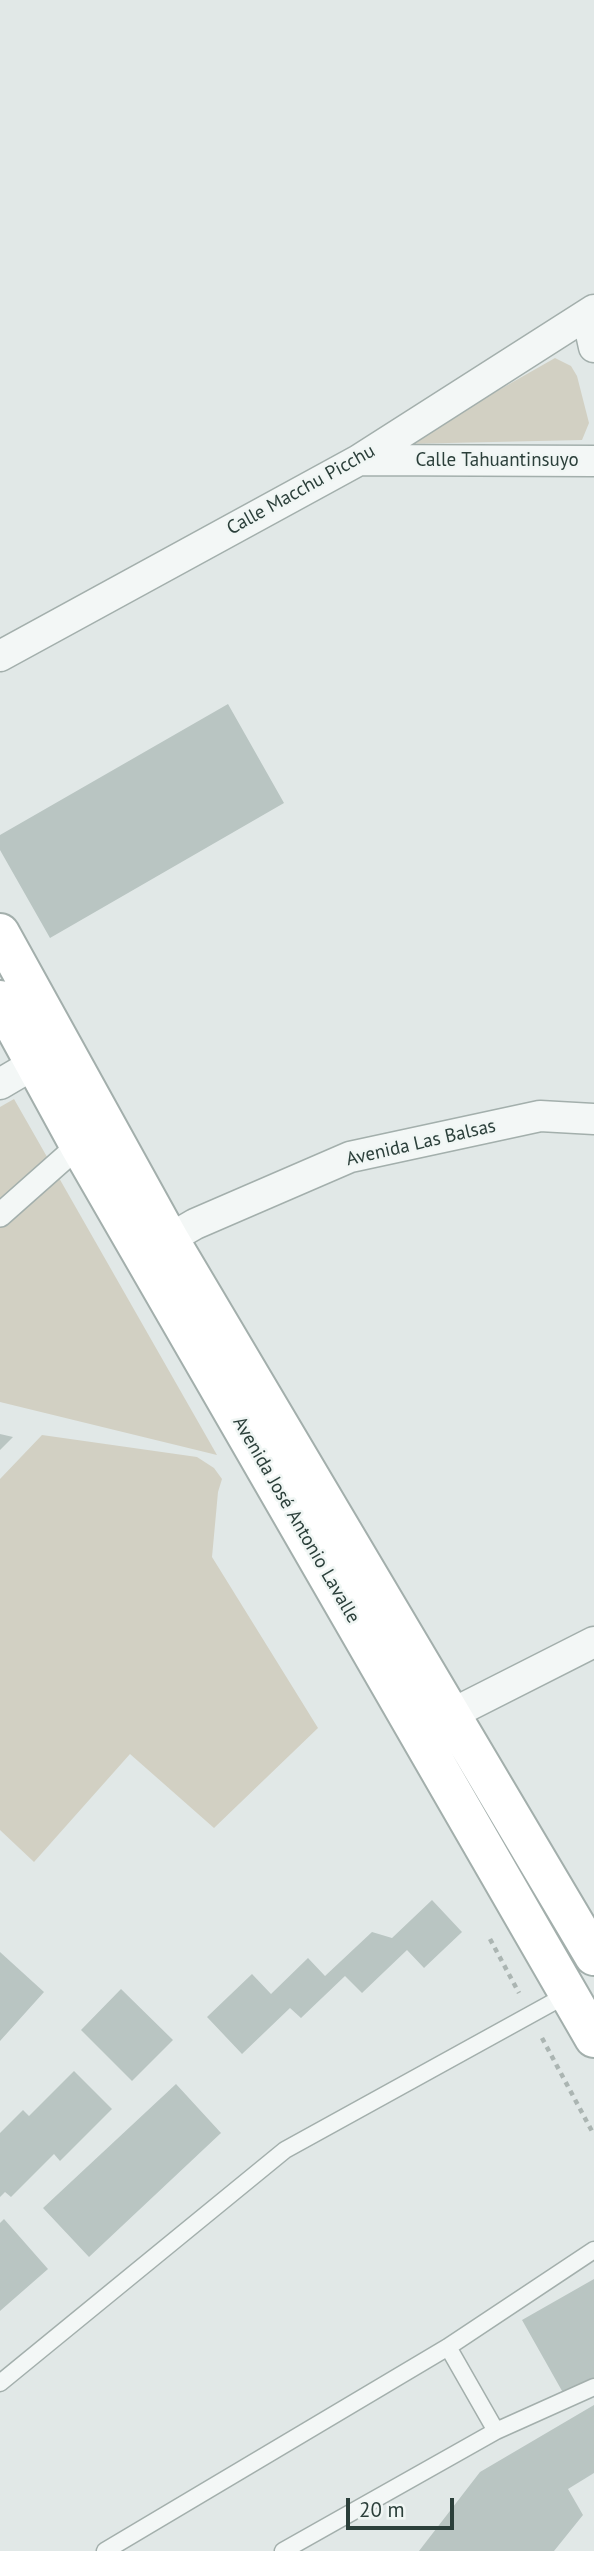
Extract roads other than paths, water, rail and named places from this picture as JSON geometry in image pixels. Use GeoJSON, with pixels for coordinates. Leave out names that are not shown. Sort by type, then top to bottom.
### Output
{"type":"FeatureCollection","features":[{"type":"Feature","properties":{"kind":"main road","name":"Avenida José Antonio Lavalle"},"geometry":{"type":"LineString","coordinates":[[0,933],[50,1054],[79,1145],[156,1247],[452,1712],[593,1952]]}},
{"type":"Feature","properties":{"kind":"main road","name":"Avenida José Antonio Lavalle"},"geometry":{"type":"LineString","coordinates":[[0,1000],[50,1054],[417,1732],[594,2038]]}},
{"type":"Feature","properties":{"kind":"street"},"geometry":{"type":"LineString","coordinates":[[590,312],[594,346]]}},
{"type":"Feature","properties":{"kind":"street","name":"Calle Macchu Picchu"},"geometry":{"type":"LineString","coordinates":[[0,656],[359,460],[590,312]]}},
{"type":"Feature","properties":{"kind":"street","name":"Calle Tahuantinsuyo"},"geometry":{"type":"LineString","coordinates":[[359,460],[594,461]]}},
{"type":"Feature","properties":{"kind":"street"},"geometry":{"type":"LineString","coordinates":[[0,1084],[50,1054]]}},
{"type":"Feature","properties":{"kind":"street","name":"Avenida Las Balsas"},"geometry":{"type":"LineString","coordinates":[[156,1247],[195,1224],[350,1157],[540,1116],[594,1119]]}},
{"type":"Feature","properties":{"kind":"street"},"geometry":{"type":"LineString","coordinates":[[0,1215],[79,1145]]}},
{"type":"Feature","properties":{"kind":"street"},"geometry":{"type":"LineString","coordinates":[[417,1732],[452,1712],[594,1643]]}},
{"type":"Feature","properties":{"kind":"street"},"geometry":{"type":"LineString","coordinates":[[563,1984],[593,1952]]}},
{"type":"Feature","properties":{"kind":"lane"},"geometry":{"type":"LineString","coordinates":[[0,2383],[285,2150],[563,1984]]}},
{"type":"Feature","properties":{"kind":"lane"},"geometry":{"type":"LineString","coordinates":[[105,2551],[448,2347],[594,2250]]}},
{"type":"Feature","properties":{"kind":"lane"},"geometry":{"type":"LineString","coordinates":[[448,2347],[496,2431]]}},
{"type":"Feature","properties":{"kind":"lane"},"geometry":{"type":"LineString","coordinates":[[283,2551],[496,2431],[594,2387]]}}]}
